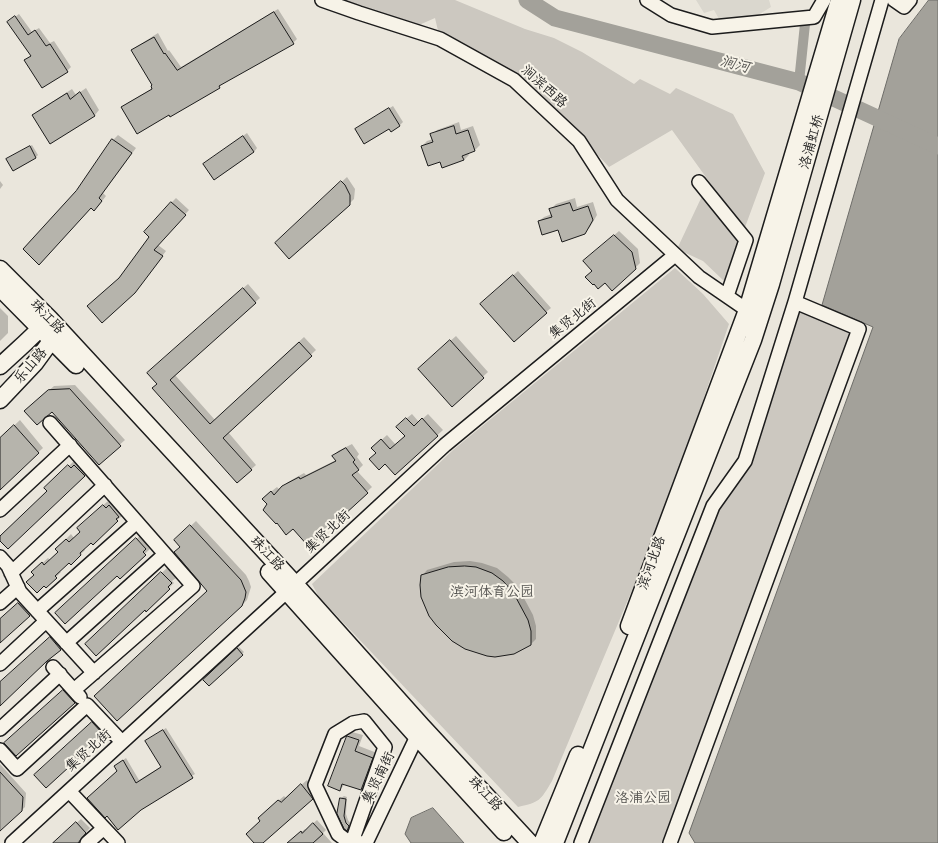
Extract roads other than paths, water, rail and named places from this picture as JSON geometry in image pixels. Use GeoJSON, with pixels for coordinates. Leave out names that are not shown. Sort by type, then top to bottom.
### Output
{"type":"FeatureCollection","features":[{"type":"Feature","properties":{"kind":"main road","name":"洛浦虹桥"},"geometry":{"type":"LineString","coordinates":[[763,283],[839,0]]}},
{"type":"Feature","properties":{"kind":"main road","name":"洛浦虹桥"},"geometry":{"type":"LineString","coordinates":[[763,283],[852,0]]}},
{"type":"Feature","properties":{"kind":"main road","name":"珠江路"},"geometry":{"type":"LineString","coordinates":[[0,269],[45,324],[291,588],[419,732],[514,843]]}},
{"type":"Feature","properties":{"kind":"main road","name":"滨河北路"},"geometry":{"type":"LineString","coordinates":[[542,843],[618,656],[664,530],[754,313],[763,283]]}},
{"type":"Feature","properties":{"kind":"main road","name":"珠江路"},"geometry":{"type":"LineString","coordinates":[[0,288],[45,324]]}},
{"type":"Feature","properties":{"kind":"main road","name":"滨河北路"},"geometry":{"type":"LineString","coordinates":[[555,843],[753,340],[754,313]]}},
{"type":"Feature","properties":{"kind":"main road","name":"乐山路"},"geometry":{"type":"LineString","coordinates":[[0,367],[45,324]]}},
{"type":"Feature","properties":{"kind":"main road","name":"乐山路"},"geometry":{"type":"LineString","coordinates":[[0,400],[35,363],[56,336]]}},
{"type":"Feature","properties":{"kind":"main road"},"geometry":{"type":"LineString","coordinates":[[0,395],[35,363]]}},
{"type":"Feature","properties":{"kind":"main road","name":"珠江路"},"geometry":{"type":"LineString","coordinates":[[419,732],[530,843]]}},
{"type":"Feature","properties":{"kind":"street","name":"涧滨西路"},"geometry":{"type":"LineString","coordinates":[[322,0],[440,39],[514,80],[579,141],[617,200],[699,277],[754,313]]}},
{"type":"Feature","properties":{"kind":"street"},"geometry":{"type":"LineString","coordinates":[[647,0],[671,15],[712,27],[814,17],[824,0]]}},
{"type":"Feature","properties":{"kind":"street"},"geometry":{"type":"LineString","coordinates":[[581,843],[713,506],[745,461],[794,302],[882,0]]}},
{"type":"Feature","properties":{"kind":"street"},"geometry":{"type":"LineString","coordinates":[[894,0],[904,7],[910,0]]}},
{"type":"Feature","properties":{"kind":"street"},"geometry":{"type":"LineString","coordinates":[[699,182],[746,240],[727,296]]}},
{"type":"Feature","properties":{"kind":"street","name":"集贤北街"},"geometry":{"type":"LineString","coordinates":[[12,843],[291,588],[445,444],[675,255]]}},
{"type":"Feature","properties":{"kind":"street"},"geometry":{"type":"LineString","coordinates":[[670,843],[859,330],[794,302]]}},
{"type":"Feature","properties":{"kind":"street"},"geometry":{"type":"LineString","coordinates":[[50,423],[192,586],[74,690]]}},
{"type":"Feature","properties":{"kind":"street"},"geometry":{"type":"LineString","coordinates":[[0,510],[70,445]]}},
{"type":"Feature","properties":{"kind":"street"},"geometry":{"type":"LineString","coordinates":[[11,572],[105,485]]}},
{"type":"Feature","properties":{"kind":"street"},"geometry":{"type":"LineString","coordinates":[[0,664],[42,616],[137,522]]}},
{"type":"Feature","properties":{"kind":"street"},"geometry":{"type":"LineString","coordinates":[[66,643],[165,554]]}},
{"type":"Feature","properties":{"kind":"street"},"geometry":{"type":"LineString","coordinates":[[0,557],[8,566],[20,592],[94,673]]}},
{"type":"Feature","properties":{"kind":"street"},"geometry":{"type":"LineString","coordinates":[[0,603],[18,587]]}},
{"type":"Feature","properties":{"kind":"street"},"geometry":{"type":"LineString","coordinates":[[0,729],[57,671],[122,742]]}},
{"type":"Feature","properties":{"kind":"street"},"geometry":{"type":"LineString","coordinates":[[0,750],[17,769],[87,705]]}},
{"type":"Feature","properties":{"kind":"street"},"geometry":{"type":"LineString","coordinates":[[364,721],[385,747],[356,841],[346,840],[338,834],[315,785],[335,734],[353,722],[364,721]]}},
{"type":"Feature","properties":{"kind":"street","name":"集贤南街"},"geometry":{"type":"LineString","coordinates":[[366,843],[419,732]]}},
{"type":"Feature","properties":{"kind":"street"},"geometry":{"type":"LineString","coordinates":[[69,791],[118,843]]}},
{"type":"Feature","properties":{"kind":"street"},"geometry":{"type":"LineString","coordinates":[[87,843],[104,828]]}},
{"type":"Feature","properties":{"kind":"waterway","name":"涧河"},"geometry":{"type":"LineString","coordinates":[[527,0],[555,18],[799,82],[938,146]]}},
{"type":"Feature","properties":{"kind":"waterway"},"geometry":{"type":"LineString","coordinates":[[799,82],[805,24]]}},
{"type":"Feature","properties":{"kind":"park label","name":"滨河体育公园"},"geometry":{"type":"Point","coordinates":[492,592]}},
{"type":"Feature","properties":{"kind":"park label","name":"洛浦公园"},"geometry":{"type":"Point","coordinates":[643,798]}}]}
